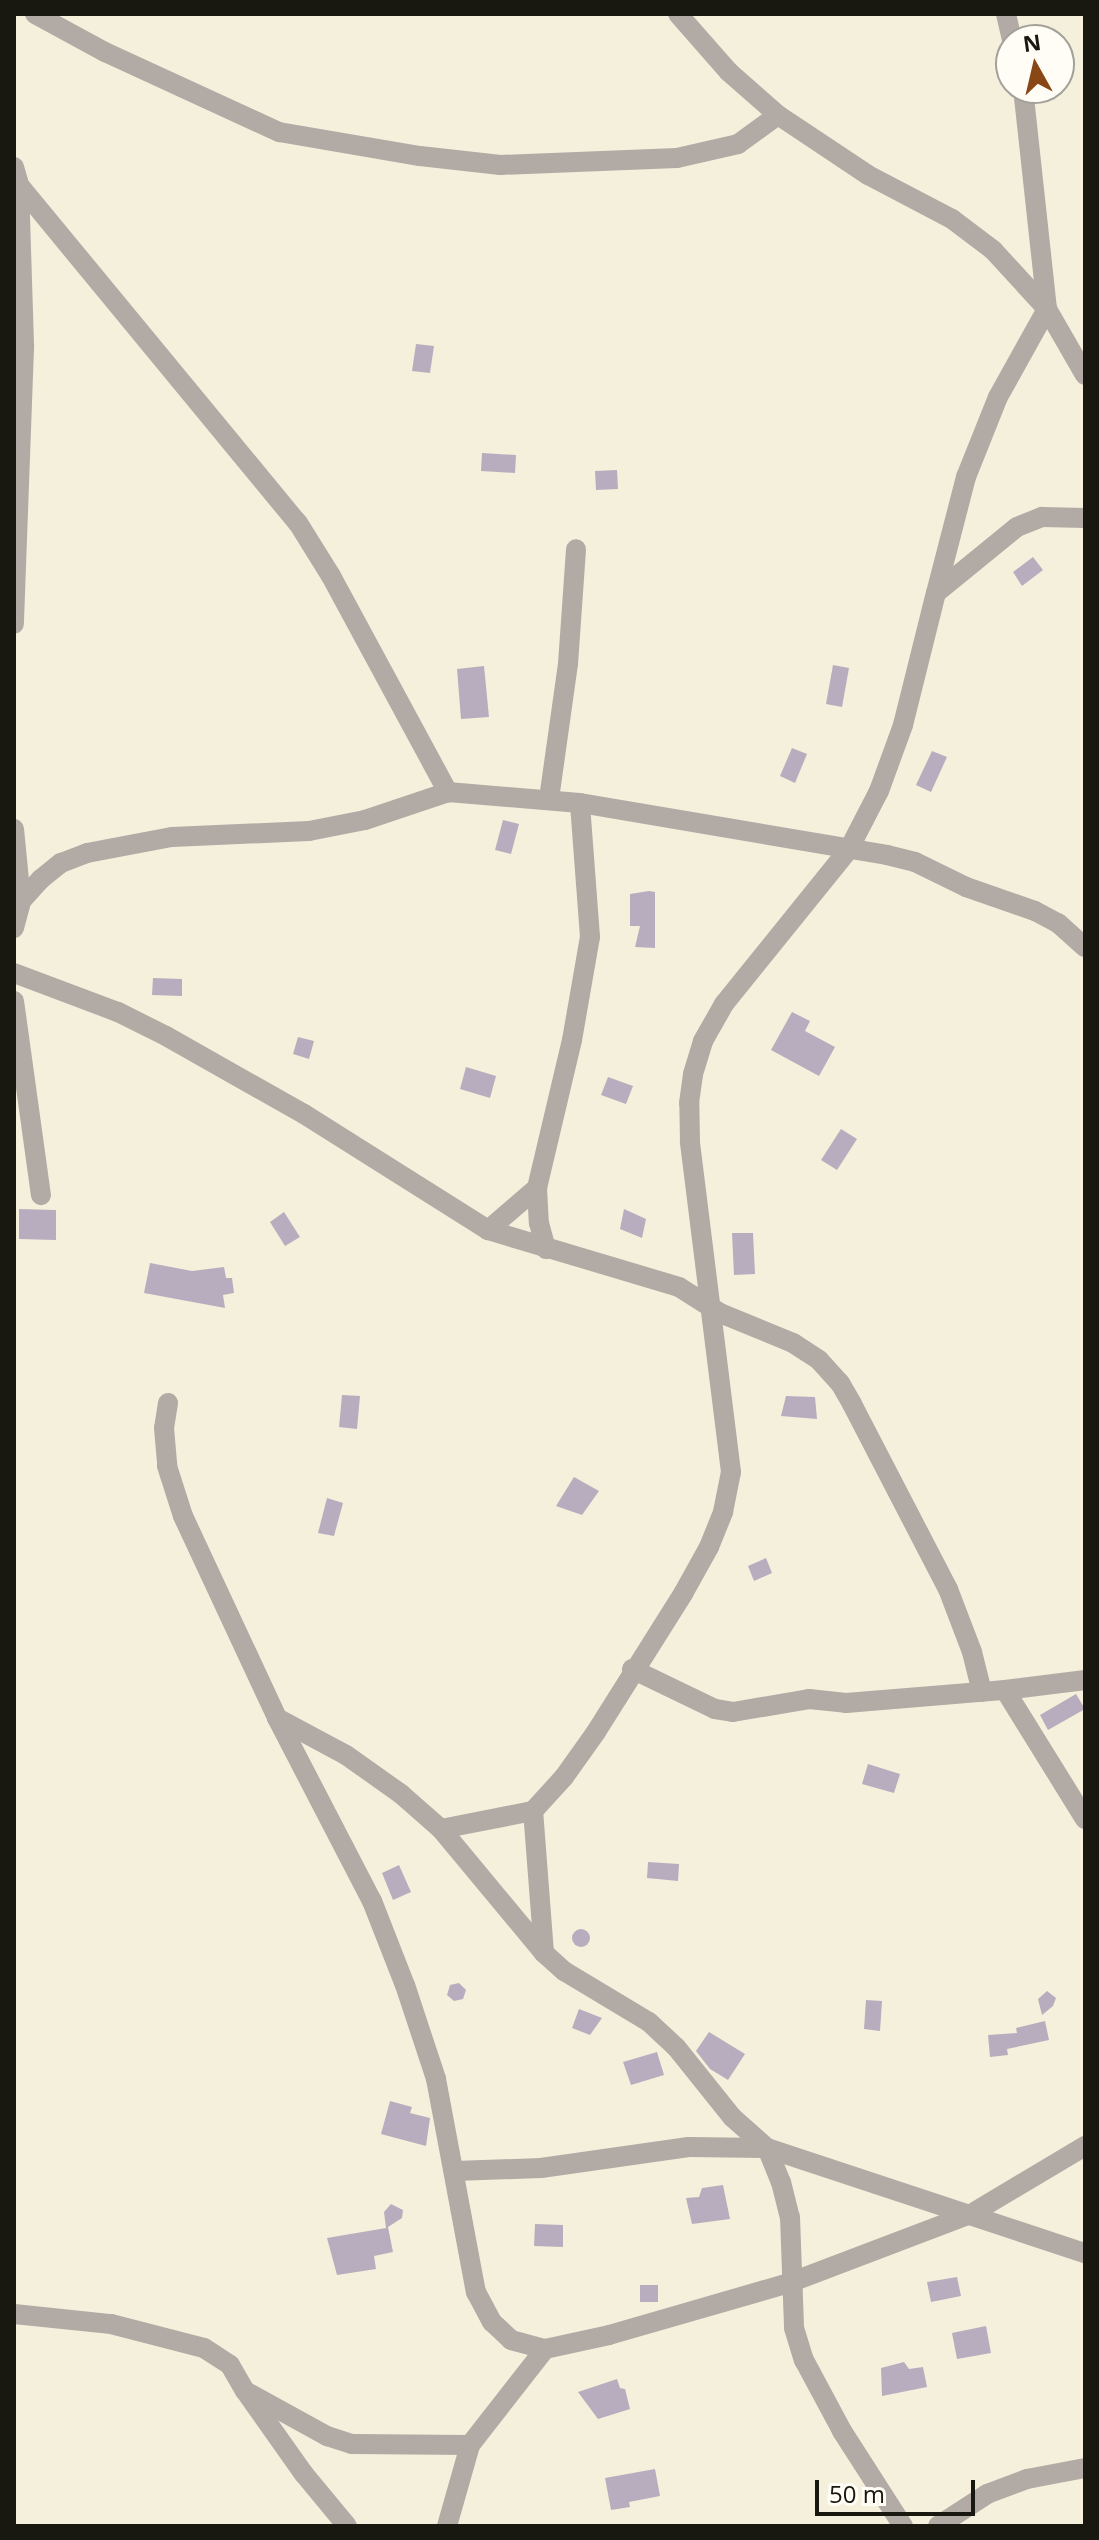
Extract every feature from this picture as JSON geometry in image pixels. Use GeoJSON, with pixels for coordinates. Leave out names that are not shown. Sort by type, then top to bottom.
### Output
{"type":"FeatureCollection","features":[{"type":"Feature","properties":{"kind":"street"},"geometry":{"type":"LineString","coordinates":[[35,14],[105,52],[279,132],[420,156],[500,165],[677,158],[738,144],[778,115]]}},
{"type":"Feature","properties":{"kind":"street"},"geometry":{"type":"LineString","coordinates":[[678,14],[729,72],[778,115],[868,175],[952,219],[993,250],[1047,309],[1085,375]]}},
{"type":"Feature","properties":{"kind":"street"},"geometry":{"type":"LineString","coordinates":[[441,1829],[533,1811],[564,1777],[684,1592],[709,1547],[723,1512],[731,1472],[730,1449],[690,1142],[693,1074],[703,1041],[724,1004],[849,849],[879,791],[903,725],[966,477],[998,397],[1047,309],[1025,104]]}},
{"type":"Feature","properties":{"kind":"street"},"geometry":{"type":"LineString","coordinates":[[14,624],[24,348],[16,176]]}},
{"type":"Feature","properties":{"kind":"street"},"geometry":{"type":"LineString","coordinates":[[16,176],[298,523],[331,576],[448,792]]}},
{"type":"Feature","properties":{"kind":"street"},"geometry":{"type":"LineString","coordinates":[[936,593],[1017,527],[1042,517],[1085,518]]}},
{"type":"Feature","properties":{"kind":"street"},"geometry":{"type":"LineString","coordinates":[[549,799],[568,664],[576,549]]}},
{"type":"Feature","properties":{"kind":"street"},"geometry":{"type":"LineString","coordinates":[[18,893],[61,863],[87,853],[172,837],[309,831],[365,820],[448,792],[580,803],[915,862],[966,887],[1035,911],[1058,923],[1085,947]]}},
{"type":"Feature","properties":{"kind":"street"},"geometry":{"type":"LineString","coordinates":[[546,1249],[539,1223],[537,1188],[588,956],[590,910],[580,803]]}},
{"type":"Feature","properties":{"kind":"street"},"geometry":{"type":"LineString","coordinates":[[14,829],[18,893],[14,928]]}},
{"type":"Feature","properties":{"kind":"street"},"geometry":{"type":"LineString","coordinates":[[14,973],[118,1012],[166,1036],[304,1114],[488,1230],[546,1249],[654,1277],[679,1287],[709,1306],[793,1343],[819,1360],[840,1383],[948,1589],[972,1652],[982,1692]]}},
{"type":"Feature","properties":{"kind":"street"},"geometry":{"type":"LineString","coordinates":[[14,1001],[41,1195]]}},
{"type":"Feature","properties":{"kind":"street"},"geometry":{"type":"LineString","coordinates":[[488,1230],[537,1188]]}},
{"type":"Feature","properties":{"kind":"street"},"geometry":{"type":"LineString","coordinates":[[168,1403],[164,1428],[167,1466],[183,1516],[277,1718],[372,1901],[405,1985],[436,2079],[476,2292],[492,2322],[511,2340],[545,2349],[609,2335],[789,2283],[971,2214],[1085,2146]]}},
{"type":"Feature","properties":{"kind":"street"},"geometry":{"type":"LineString","coordinates":[[632,1669],[715,1709],[733,1712],[798,1700],[846,1703],[1085,1680]]}},
{"type":"Feature","properties":{"kind":"street"},"geometry":{"type":"LineString","coordinates":[[1005,1690],[1085,1819]]}},
{"type":"Feature","properties":{"kind":"street"},"geometry":{"type":"LineString","coordinates":[[277,1718],[346,1755],[401,1794],[441,1829],[544,1953],[564,1971],[649,2022],[676,2047],[732,2117],[767,2148],[781,2182],[790,2217],[789,2283],[794,2328],[804,2360],[842,2431],[903,2526]]}},
{"type":"Feature","properties":{"kind":"street"},"geometry":{"type":"LineString","coordinates":[[533,1811],[544,1953]]}},
{"type":"Feature","properties":{"kind":"street"},"geometry":{"type":"LineString","coordinates":[[455,2171],[541,2168],[689,2147],[767,2148],[1085,2253]]}},
{"type":"Feature","properties":{"kind":"street"},"geometry":{"type":"LineString","coordinates":[[14,2314],[111,2324],[204,2348],[230,2365],[304,2474],[347,2526]]}},
{"type":"Feature","properties":{"kind":"street"},"geometry":{"type":"LineString","coordinates":[[447,2526],[470,2445],[545,2349]]}},
{"type":"Feature","properties":{"kind":"street"},"geometry":{"type":"LineString","coordinates":[[245,2391],[327,2436],[352,2444],[470,2445]]}},
{"type":"Feature","properties":{"kind":"street"},"geometry":{"type":"LineString","coordinates":[[938,2526],[987,2494],[1027,2479],[1085,2468]]}},
{"type":"Feature","properties":{"kind":"building"},"geometry":{"type":"Polygon","coordinates":[[[416,344],[434,346],[430,373],[412,371],[416,344]]]}},
{"type":"Feature","properties":{"kind":"building"},"geometry":{"type":"Polygon","coordinates":[[[482,453],[516,455],[515,473],[481,471],[482,453]]]}},
{"type":"Feature","properties":{"kind":"building"},"geometry":{"type":"Polygon","coordinates":[[[617,470],[618,489],[596,490],[595,471],[617,470]]]}},
{"type":"Feature","properties":{"kind":"building"},"geometry":{"type":"Polygon","coordinates":[[[1033,557],[1043,570],[1022,586],[1013,572],[1033,557]]]}},
{"type":"Feature","properties":{"kind":"building"},"geometry":{"type":"Polygon","coordinates":[[[833,665],[849,668],[842,707],[826,704],[833,665]]]}},
{"type":"Feature","properties":{"kind":"building"},"geometry":{"type":"Polygon","coordinates":[[[484,666],[489,717],[461,719],[457,669],[484,666]]]}},
{"type":"Feature","properties":{"kind":"building"},"geometry":{"type":"Polygon","coordinates":[[[792,748],[807,754],[795,783],[780,776],[792,748]]]}},
{"type":"Feature","properties":{"kind":"building"},"geometry":{"type":"Polygon","coordinates":[[[932,751],[947,757],[931,792],[916,785],[932,751]]]}},
{"type":"Feature","properties":{"kind":"building"},"geometry":{"type":"Polygon","coordinates":[[[503,820],[519,824],[511,854],[495,850],[503,820]]]}},
{"type":"Feature","properties":{"kind":"building"},"geometry":{"type":"Polygon","coordinates":[[[655,892],[655,948],[635,947],[640,926],[630,926],[630,894],[655,892]]]}},
{"type":"Feature","properties":{"kind":"building"},"geometry":{"type":"Polygon","coordinates":[[[153,978],[182,979],[182,996],[152,995],[153,978]]]}},
{"type":"Feature","properties":{"kind":"building"},"geometry":{"type":"Polygon","coordinates":[[[792,1012],[810,1021],[805,1031],[835,1047],[819,1076],[771,1050],[792,1012]]]}},
{"type":"Feature","properties":{"kind":"building"},"geometry":{"type":"Polygon","coordinates":[[[298,1037],[314,1041],[309,1059],[293,1054],[298,1037]]]}},
{"type":"Feature","properties":{"kind":"building"},"geometry":{"type":"Polygon","coordinates":[[[466,1067],[496,1076],[490,1098],[460,1089],[466,1067]]]}},
{"type":"Feature","properties":{"kind":"building"},"geometry":{"type":"Polygon","coordinates":[[[608,1077],[633,1086],[626,1104],[601,1095],[608,1077]]]}},
{"type":"Feature","properties":{"kind":"building"},"geometry":{"type":"Polygon","coordinates":[[[841,1129],[857,1139],[837,1170],[821,1160],[841,1129]]]}},
{"type":"Feature","properties":{"kind":"building"},"geometry":{"type":"Polygon","coordinates":[[[19,1209],[56,1210],[56,1240],[19,1239],[19,1209]]]}},
{"type":"Feature","properties":{"kind":"building"},"geometry":{"type":"Polygon","coordinates":[[[624,1209],[646,1219],[642,1238],[620,1229],[624,1209]]]}},
{"type":"Feature","properties":{"kind":"building"},"geometry":{"type":"Polygon","coordinates":[[[284,1212],[300,1237],[285,1246],[270,1222],[284,1212]]]}},
{"type":"Feature","properties":{"kind":"building"},"geometry":{"type":"Polygon","coordinates":[[[732,1233],[753,1233],[755,1274],[734,1275],[732,1233]]]}},
{"type":"Feature","properties":{"kind":"building"},"geometry":{"type":"Polygon","coordinates":[[[150,1263],[192,1271],[224,1267],[226,1278],[232,1278],[234,1293],[223,1295],[225,1308],[144,1293],[150,1263]]]}},
{"type":"Feature","properties":{"kind":"building"},"geometry":{"type":"Polygon","coordinates":[[[342,1395],[360,1396],[357,1429],[339,1427],[342,1395]]]}},
{"type":"Feature","properties":{"kind":"building"},"geometry":{"type":"Polygon","coordinates":[[[786,1396],[815,1397],[817,1419],[781,1416],[786,1396]]]}},
{"type":"Feature","properties":{"kind":"building"},"geometry":{"type":"Polygon","coordinates":[[[574,1477],[599,1491],[582,1515],[556,1506],[574,1477]]]}},
{"type":"Feature","properties":{"kind":"building"},"geometry":{"type":"Polygon","coordinates":[[[327,1498],[343,1503],[334,1536],[318,1533],[327,1498]]]}},
{"type":"Feature","properties":{"kind":"building"},"geometry":{"type":"Polygon","coordinates":[[[766,1558],[772,1573],[754,1581],[748,1566],[766,1558]]]}},
{"type":"Feature","properties":{"kind":"building"},"geometry":{"type":"Polygon","coordinates":[[[1076,1694],[1085,1709],[1048,1730],[1040,1715],[1076,1694]]]}},
{"type":"Feature","properties":{"kind":"building"},"geometry":{"type":"Polygon","coordinates":[[[868,1764],[900,1774],[894,1793],[862,1784],[868,1764]]]}},
{"type":"Feature","properties":{"kind":"building"},"geometry":{"type":"Polygon","coordinates":[[[648,1862],[679,1864],[678,1881],[647,1878],[648,1862]]]}},
{"type":"Feature","properties":{"kind":"building"},"geometry":{"type":"Polygon","coordinates":[[[399,1865],[411,1892],[393,1900],[382,1873],[399,1865]]]}},
{"type":"Feature","properties":{"kind":"building"},"geometry":{"type":"Polygon","coordinates":[[[581,1929],[590,1938],[581,1947],[572,1938],[581,1929]]]}},
{"type":"Feature","properties":{"kind":"building"},"geometry":{"type":"Polygon","coordinates":[[[459,1983],[466,1990],[463,1999],[454,2001],[447,1995],[450,1985],[459,1983]]]}},
{"type":"Feature","properties":{"kind":"building"},"geometry":{"type":"Polygon","coordinates":[[[1047,1991],[1056,1998],[1053,2006],[1042,2015],[1038,1999],[1047,1991]]]}},
{"type":"Feature","properties":{"kind":"building"},"geometry":{"type":"Polygon","coordinates":[[[866,2000],[882,2001],[880,2031],[864,2029],[866,2000]]]}},
{"type":"Feature","properties":{"kind":"building"},"geometry":{"type":"Polygon","coordinates":[[[579,2009],[602,2018],[590,2035],[572,2028],[579,2009]]]}},
{"type":"Feature","properties":{"kind":"building"},"geometry":{"type":"Polygon","coordinates":[[[1045,2021],[1049,2040],[1007,2049],[1008,2055],[990,2057],[988,2035],[1017,2033],[1016,2028],[1045,2021]]]}},
{"type":"Feature","properties":{"kind":"building"},"geometry":{"type":"Polygon","coordinates":[[[709,2032],[745,2054],[728,2080],[710,2069],[696,2051],[709,2032]]]}},
{"type":"Feature","properties":{"kind":"building"},"geometry":{"type":"Polygon","coordinates":[[[657,2052],[664,2075],[631,2085],[623,2062],[657,2052]]]}},
{"type":"Feature","properties":{"kind":"building"},"geometry":{"type":"Polygon","coordinates":[[[390,2101],[412,2107],[410,2113],[430,2118],[426,2146],[381,2134],[390,2101]]]}},
{"type":"Feature","properties":{"kind":"building"},"geometry":{"type":"Polygon","coordinates":[[[723,2185],[730,2219],[692,2224],[686,2198],[699,2197],[702,2188],[723,2185]]]}},
{"type":"Feature","properties":{"kind":"building"},"geometry":{"type":"Polygon","coordinates":[[[391,2204],[403,2210],[402,2218],[388,2227],[393,2252],[374,2256],[376,2269],[337,2275],[327,2238],[386,2228],[384,2212],[391,2204]]]}},
{"type":"Feature","properties":{"kind":"building"},"geometry":{"type":"Polygon","coordinates":[[[535,2224],[563,2225],[563,2247],[534,2246],[535,2224]]]}},
{"type":"Feature","properties":{"kind":"building"},"geometry":{"type":"Polygon","coordinates":[[[957,2277],[961,2296],[931,2302],[927,2282],[957,2277]]]}},
{"type":"Feature","properties":{"kind":"building"},"geometry":{"type":"Polygon","coordinates":[[[640,2285],[658,2285],[658,2302],[640,2302],[640,2285]]]}},
{"type":"Feature","properties":{"kind":"building"},"geometry":{"type":"Polygon","coordinates":[[[986,2326],[991,2353],[957,2359],[952,2333],[986,2326]]]}},
{"type":"Feature","properties":{"kind":"building"},"geometry":{"type":"Polygon","coordinates":[[[904,2362],[909,2369],[923,2367],[927,2387],[882,2396],[881,2368],[904,2362]]]}},
{"type":"Feature","properties":{"kind":"building"},"geometry":{"type":"Polygon","coordinates":[[[617,2379],[620,2388],[625,2389],[630,2409],[598,2419],[578,2392],[617,2379]]]}},
{"type":"Feature","properties":{"kind":"building"},"geometry":{"type":"Polygon","coordinates":[[[655,2469],[660,2496],[629,2502],[630,2507],[611,2510],[605,2478],[655,2469]]]}}]}
